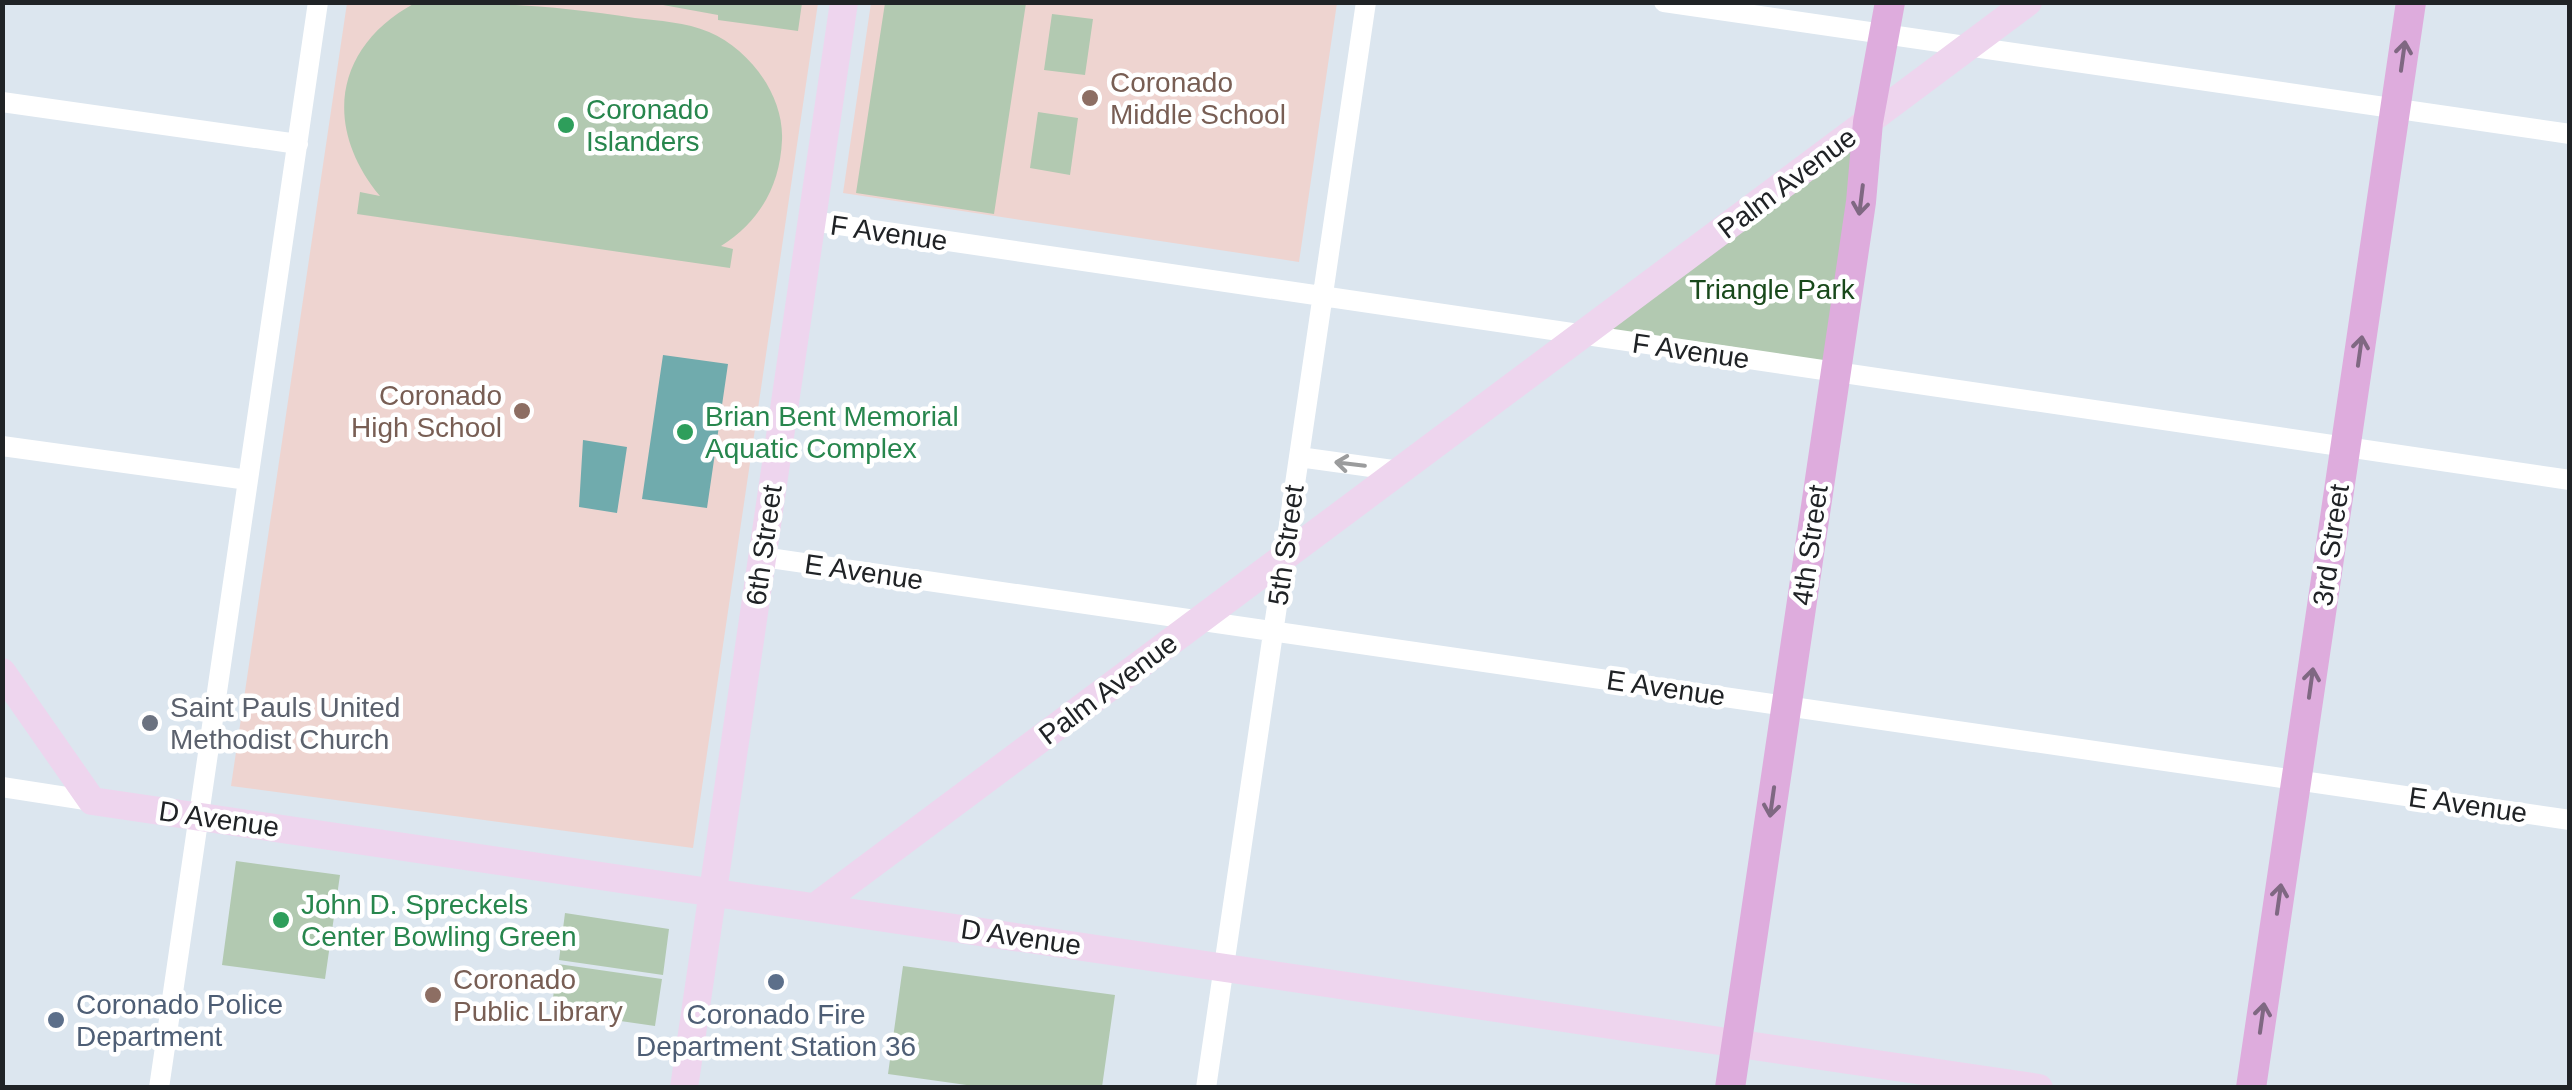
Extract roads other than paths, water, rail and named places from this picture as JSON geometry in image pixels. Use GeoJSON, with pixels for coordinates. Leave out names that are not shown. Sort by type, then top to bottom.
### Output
{"type":"FeatureCollection","features":[{"type":"Feature","properties":{"kind":"main road","name":"4th Street"},"geometry":{"type":"LineString","coordinates":[[1730,1088],[1836,372],[1868,122],[1890,2]]}},
{"type":"Feature","properties":{"kind":"main road","name":"3rd Street"},"geometry":{"type":"LineString","coordinates":[[2251,1088],[2411,2]]}},
{"type":"Feature","properties":{"kind":"street"},"geometry":{"type":"LineString","coordinates":[[159,1088],[318,2]]}},
{"type":"Feature","properties":{"kind":"street","name":"6th Street"},"geometry":{"type":"LineString","coordinates":[[684,1088],[844,2]]}},
{"type":"Feature","properties":{"kind":"street","name":"5th Street"},"geometry":{"type":"LineString","coordinates":[[1206,1088],[1366,2]]}},
{"type":"Feature","properties":{"kind":"street"},"geometry":{"type":"LineString","coordinates":[[1664,2],[2570,134]]}},
{"type":"Feature","properties":{"kind":"street","name":"Palm Avenue"},"geometry":{"type":"LineString","coordinates":[[815,907],[2028,2]]}},
{"type":"Feature","properties":{"kind":"street"},"geometry":{"type":"LineString","coordinates":[[2,102],[298,144]]}},
{"type":"Feature","properties":{"kind":"street","name":"F Avenue"},"geometry":{"type":"LineString","coordinates":[[812,222],[2570,480]]}},
{"type":"Feature","properties":{"kind":"street"},"geometry":{"type":"LineString","coordinates":[[2,446],[248,480]]}},
{"type":"Feature","properties":{"kind":"street"},"geometry":{"type":"LineString","coordinates":[[1299,458],[1400,471]]}},
{"type":"Feature","properties":{"kind":"street","name":"E Avenue"},"geometry":{"type":"LineString","coordinates":[[762,557],[2570,820]]}},
{"type":"Feature","properties":{"kind":"street"},"geometry":{"type":"LineString","coordinates":[[2,672],[92,800]]}},
{"type":"Feature","properties":{"kind":"street","name":"D Avenue"},"geometry":{"type":"LineString","coordinates":[[2,788],[2039,1088]]}},
{"type":"Feature","properties":{"kind":"water","name":"Brian Bent Memorial Aquatic Complex"},"geometry":{"type":"Polygon","coordinates":[[[663,355],[728,364],[707,508],[642,499],[663,355]]]}},
{"type":"Feature","properties":{"kind":"water","name":"Brian Bent Memorial Aquatic Complex"},"geometry":{"type":"Polygon","coordinates":[[[583,440],[627,447],[617,513],[579,507],[583,440]]]}},
{"type":"Feature","properties":{"kind":"place","name":"Coronado Middle School"},"geometry":{"type":"Point","coordinates":[1090,98]}},
{"type":"Feature","properties":{"kind":"place","name":"Coronado Islanders"},"geometry":{"type":"Point","coordinates":[566,125]}},
{"type":"Feature","properties":{"kind":"place","name":"Coronado High School"},"geometry":{"type":"Point","coordinates":[522,411]}},
{"type":"Feature","properties":{"kind":"place","name":"Brian Bent Memorial Aquatic Complex"},"geometry":{"type":"Point","coordinates":[685,432]}},
{"type":"Feature","properties":{"kind":"place","name":"Saint Pauls United Methodist Church"},"geometry":{"type":"Point","coordinates":[150,723]}},
{"type":"Feature","properties":{"kind":"place","name":"John D. Spreckels Center Bowling Green"},"geometry":{"type":"Point","coordinates":[281,920]}},
{"type":"Feature","properties":{"kind":"place","name":"Coronado Fire Department Station 36"},"geometry":{"type":"Point","coordinates":[776,982]}},
{"type":"Feature","properties":{"kind":"place","name":"Coronado Public Library"},"geometry":{"type":"Point","coordinates":[433,995]}},
{"type":"Feature","properties":{"kind":"place","name":"Coronado Police Department"},"geometry":{"type":"Point","coordinates":[56,1020]}},
{"type":"Feature","properties":{"kind":"park label","name":"Triangle Park"},"geometry":{"type":"Point","coordinates":[1772,289]}}]}
